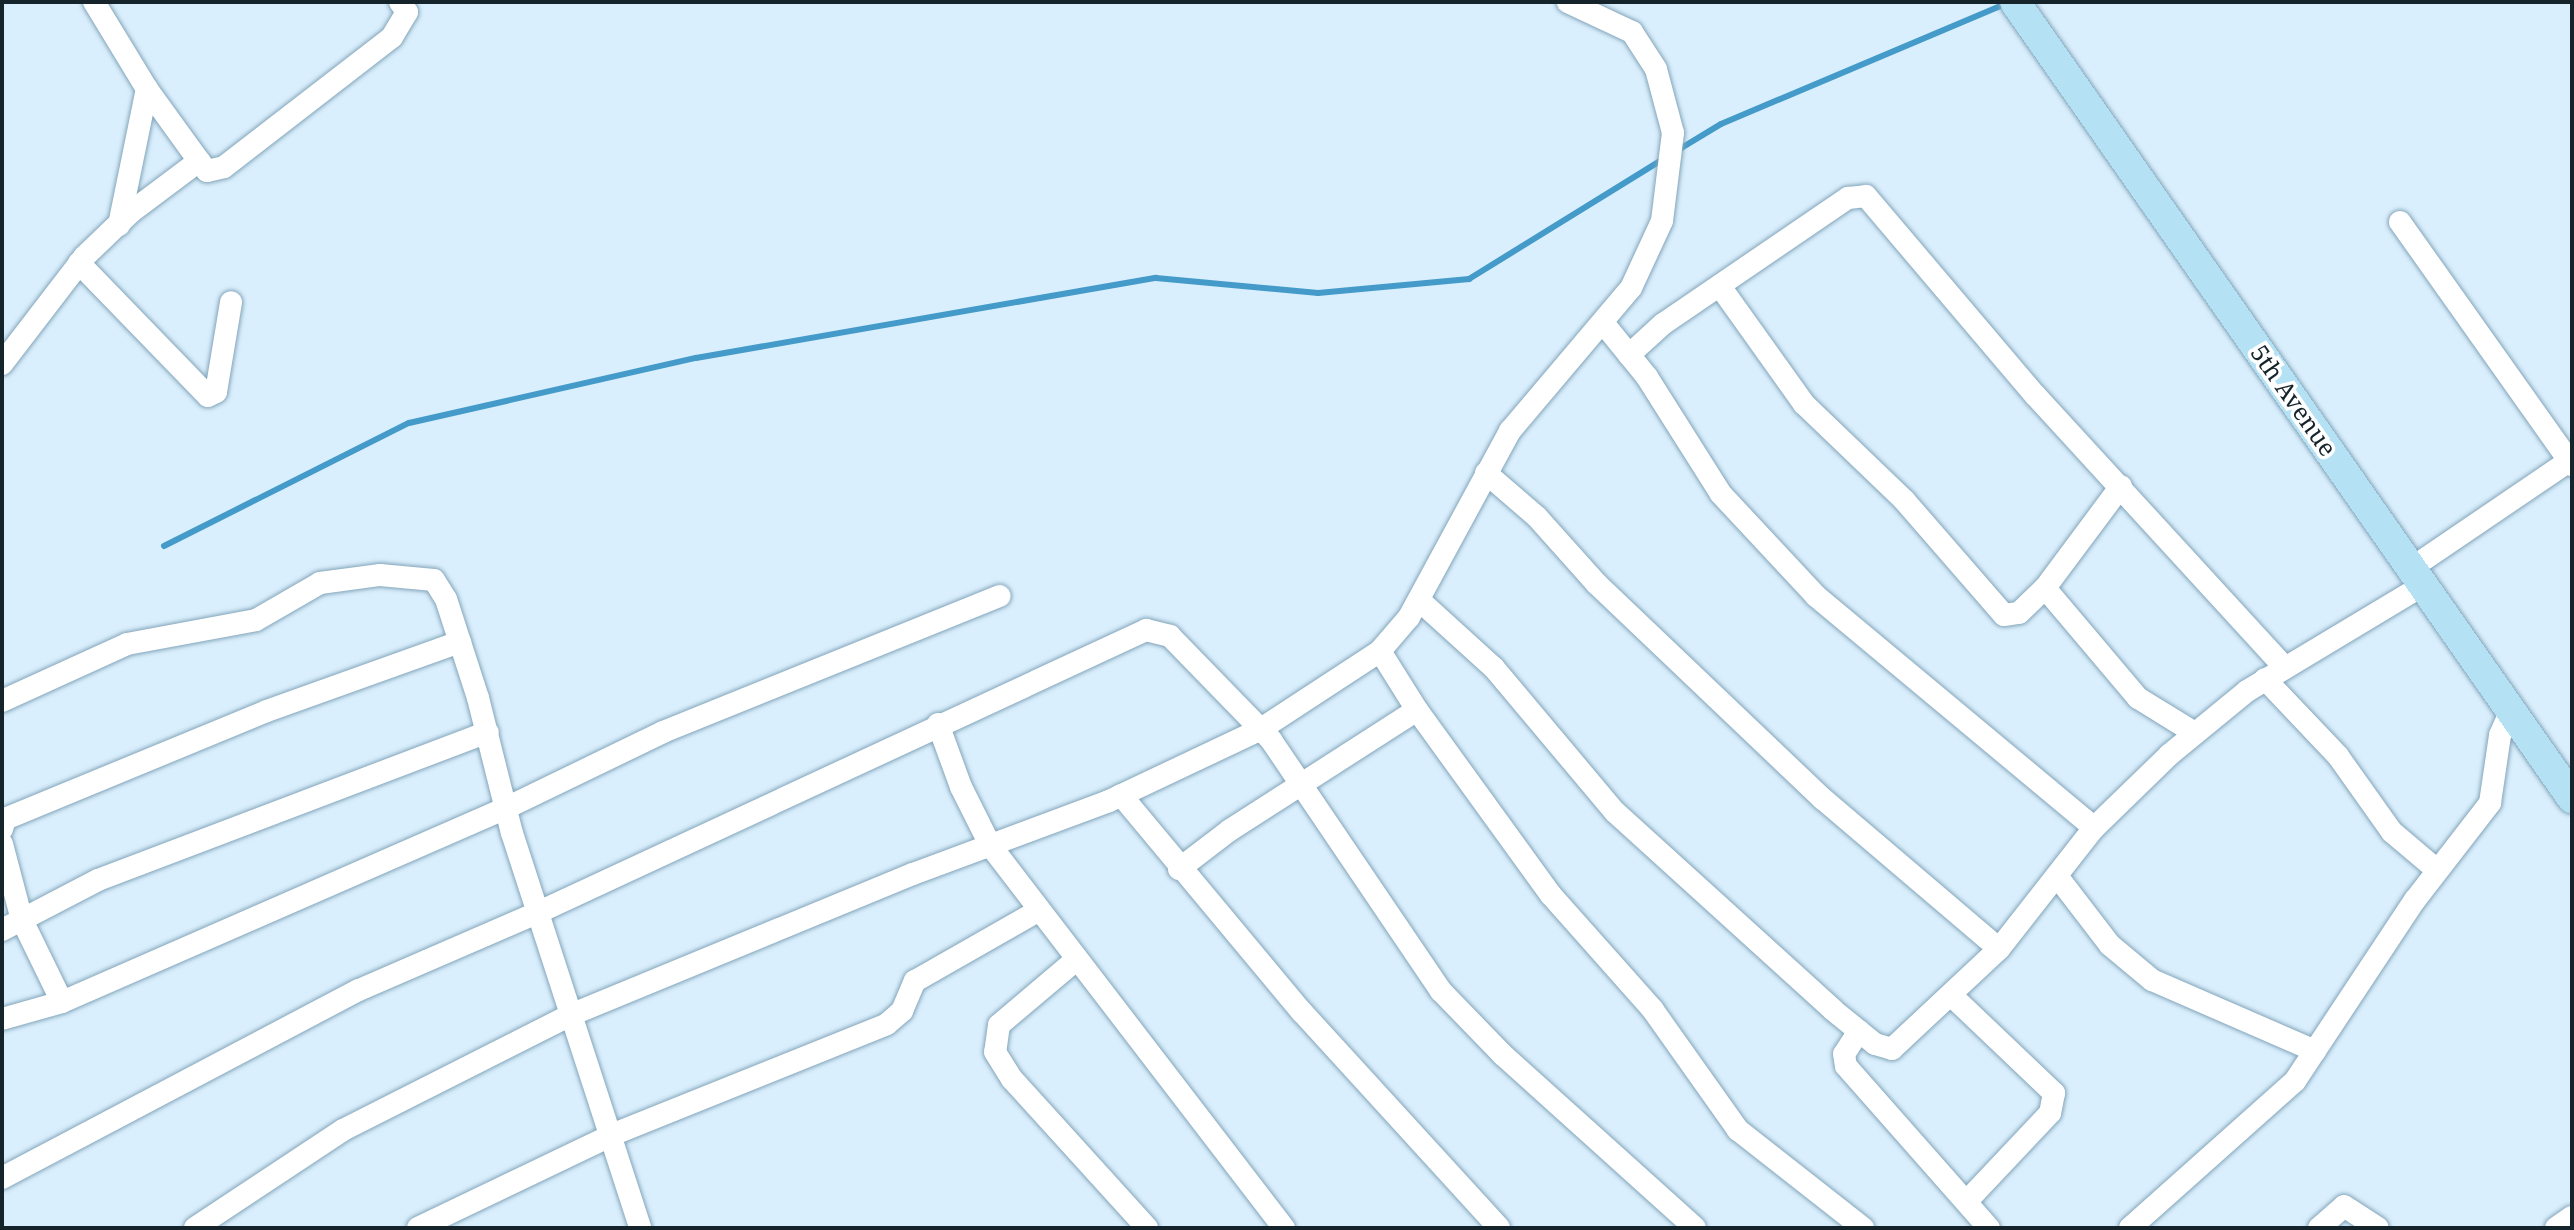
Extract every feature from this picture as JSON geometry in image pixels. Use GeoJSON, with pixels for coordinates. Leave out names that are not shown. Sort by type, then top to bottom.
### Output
{"type":"FeatureCollection","features":[{"type":"Feature","properties":{"kind":"street"},"geometry":{"type":"LineString","coordinates":[[94,2],[147,89],[207,171],[224,167],[392,37],[407,12],[400,2]]}},
{"type":"Feature","properties":{"kind":"street"},"geometry":{"type":"LineString","coordinates":[[195,1228],[343,1130],[573,1014],[1121,795],[1261,729],[1380,651],[1419,600],[1486,473],[1536,397],[1604,324],[1631,288],[1662,221],[1673,133],[1656,69],[1639,37],[1568,2]]}},
{"type":"Feature","properties":{"kind":"street","name":"5th Avenue"},"geometry":{"type":"LineString","coordinates":[[2015,2],[2512,708],[2572,798]]}},
{"type":"Feature","properties":{"kind":"street"},"geometry":{"type":"LineString","coordinates":[[118,226],[147,89]]}},
{"type":"Feature","properties":{"kind":"street"},"geometry":{"type":"LineString","coordinates":[[2,364],[79,263],[118,226],[199,161]]}},
{"type":"Feature","properties":{"kind":"street"},"geometry":{"type":"LineString","coordinates":[[1629,355],[1663,324],[1722,289],[1848,198],[1866,196],[2035,395],[2121,486],[2274,673],[2392,832],[2437,870]]}},
{"type":"Feature","properties":{"kind":"street"},"geometry":{"type":"LineString","coordinates":[[1419,600],[1494,668],[1615,812],[1859,1031],[1892,1049],[1999,949],[2094,828],[2195,733],[2274,673],[2419,576],[2571,462],[2400,222]]}},
{"type":"Feature","properties":{"kind":"street"},"geometry":{"type":"LineString","coordinates":[[79,263],[208,396],[216,392],[231,302]]}},
{"type":"Feature","properties":{"kind":"street"},"geometry":{"type":"LineString","coordinates":[[1722,289],[1804,404],[1904,500],[1995,610],[2019,613],[2045,588],[2121,486]]}},
{"type":"Feature","properties":{"kind":"street"},"geometry":{"type":"LineString","coordinates":[[1604,324],[1629,355],[1721,494],[1816,596],[2094,828]]}},
{"type":"Feature","properties":{"kind":"street"},"geometry":{"type":"LineString","coordinates":[[1486,473],[1537,517],[1597,584],[1823,799],[1999,949]]}},
{"type":"Feature","properties":{"kind":"street"},"geometry":{"type":"LineString","coordinates":[[2,701],[127,644],[239,627],[308,588],[347,578],[409,574],[434,580],[460,642],[537,913],[614,1134],[639,1228]]}},
{"type":"Feature","properties":{"kind":"street"},"geometry":{"type":"LineString","coordinates":[[2045,588],[2138,698],[2195,733]]}},
{"type":"Feature","properties":{"kind":"street"},"geometry":{"type":"LineString","coordinates":[[2,1019],[62,1002],[506,808],[663,732],[1000,596]]}},
{"type":"Feature","properties":{"kind":"street"},"geometry":{"type":"LineString","coordinates":[[2,1178],[270,1033],[537,913],[938,724],[1146,630],[1170,636],[1261,729],[1441,991],[1503,1055],[1695,1228]]}},
{"type":"Feature","properties":{"kind":"street"},"geometry":{"type":"LineString","coordinates":[[3,819],[267,711],[460,642]]}},
{"type":"Feature","properties":{"kind":"street"},"geometry":{"type":"LineString","coordinates":[[1380,651],[1417,710],[1545,888],[1653,1010],[1738,1130],[1863,1228]]}},
{"type":"Feature","properties":{"kind":"street"},"geometry":{"type":"LineString","coordinates":[[2130,1228],[2207,1156],[2279,1101],[2437,870],[2494,794],[2500,735],[2512,708]]}},
{"type":"Feature","properties":{"kind":"street"},"geometry":{"type":"LineString","coordinates":[[1179,869],[1301,784],[1417,710]]}},
{"type":"Feature","properties":{"kind":"street"},"geometry":{"type":"LineString","coordinates":[[938,724],[961,787],[990,845],[1036,912],[1077,959],[1284,1228]]}},
{"type":"Feature","properties":{"kind":"street"},"geometry":{"type":"LineString","coordinates":[[12,925],[132,866],[488,732]]}},
{"type":"Feature","properties":{"kind":"street"},"geometry":{"type":"LineString","coordinates":[[1121,795],[1179,869],[1499,1228]]}},
{"type":"Feature","properties":{"kind":"street"},"geometry":{"type":"LineString","coordinates":[[2,844],[12,925],[62,1002]]}},
{"type":"Feature","properties":{"kind":"street"},"geometry":{"type":"LineString","coordinates":[[2057,876],[2110,945],[2152,980],[2315,1051]]}},
{"type":"Feature","properties":{"kind":"street"},"geometry":{"type":"LineString","coordinates":[[418,1228],[614,1134],[887,1024],[902,1011],[915,981],[1036,912]]}},
{"type":"Feature","properties":{"kind":"street"},"geometry":{"type":"LineString","coordinates":[[1077,959],[999,1025],[995,1052],[1012,1079],[1142,1227]]}},
{"type":"Feature","properties":{"kind":"street"},"geometry":{"type":"LineString","coordinates":[[1952,996],[2054,1093],[2050,1113],[1966,1202]]}},
{"type":"Feature","properties":{"kind":"street"},"geometry":{"type":"LineString","coordinates":[[1859,1031],[1844,1054],[1846,1066],[1989,1228]]}},
{"type":"Feature","properties":{"kind":"street"},"geometry":{"type":"LineString","coordinates":[[2319,1228],[2344,1206],[2378,1228]]}},
{"type":"Feature","properties":{"kind":"street"},"geometry":{"type":"LineString","coordinates":[[2556,1228],[2572,1217]]}},
{"type":"Feature","properties":{"kind":"waterway"},"geometry":{"type":"LineString","coordinates":[[1678,150],[1721,124],[2007,3]]}},
{"type":"Feature","properties":{"kind":"waterway"},"geometry":{"type":"LineString","coordinates":[[164,546],[409,423],[696,358],[1156,278],[1318,293],[1469,279],[1665,158]]}}]}
